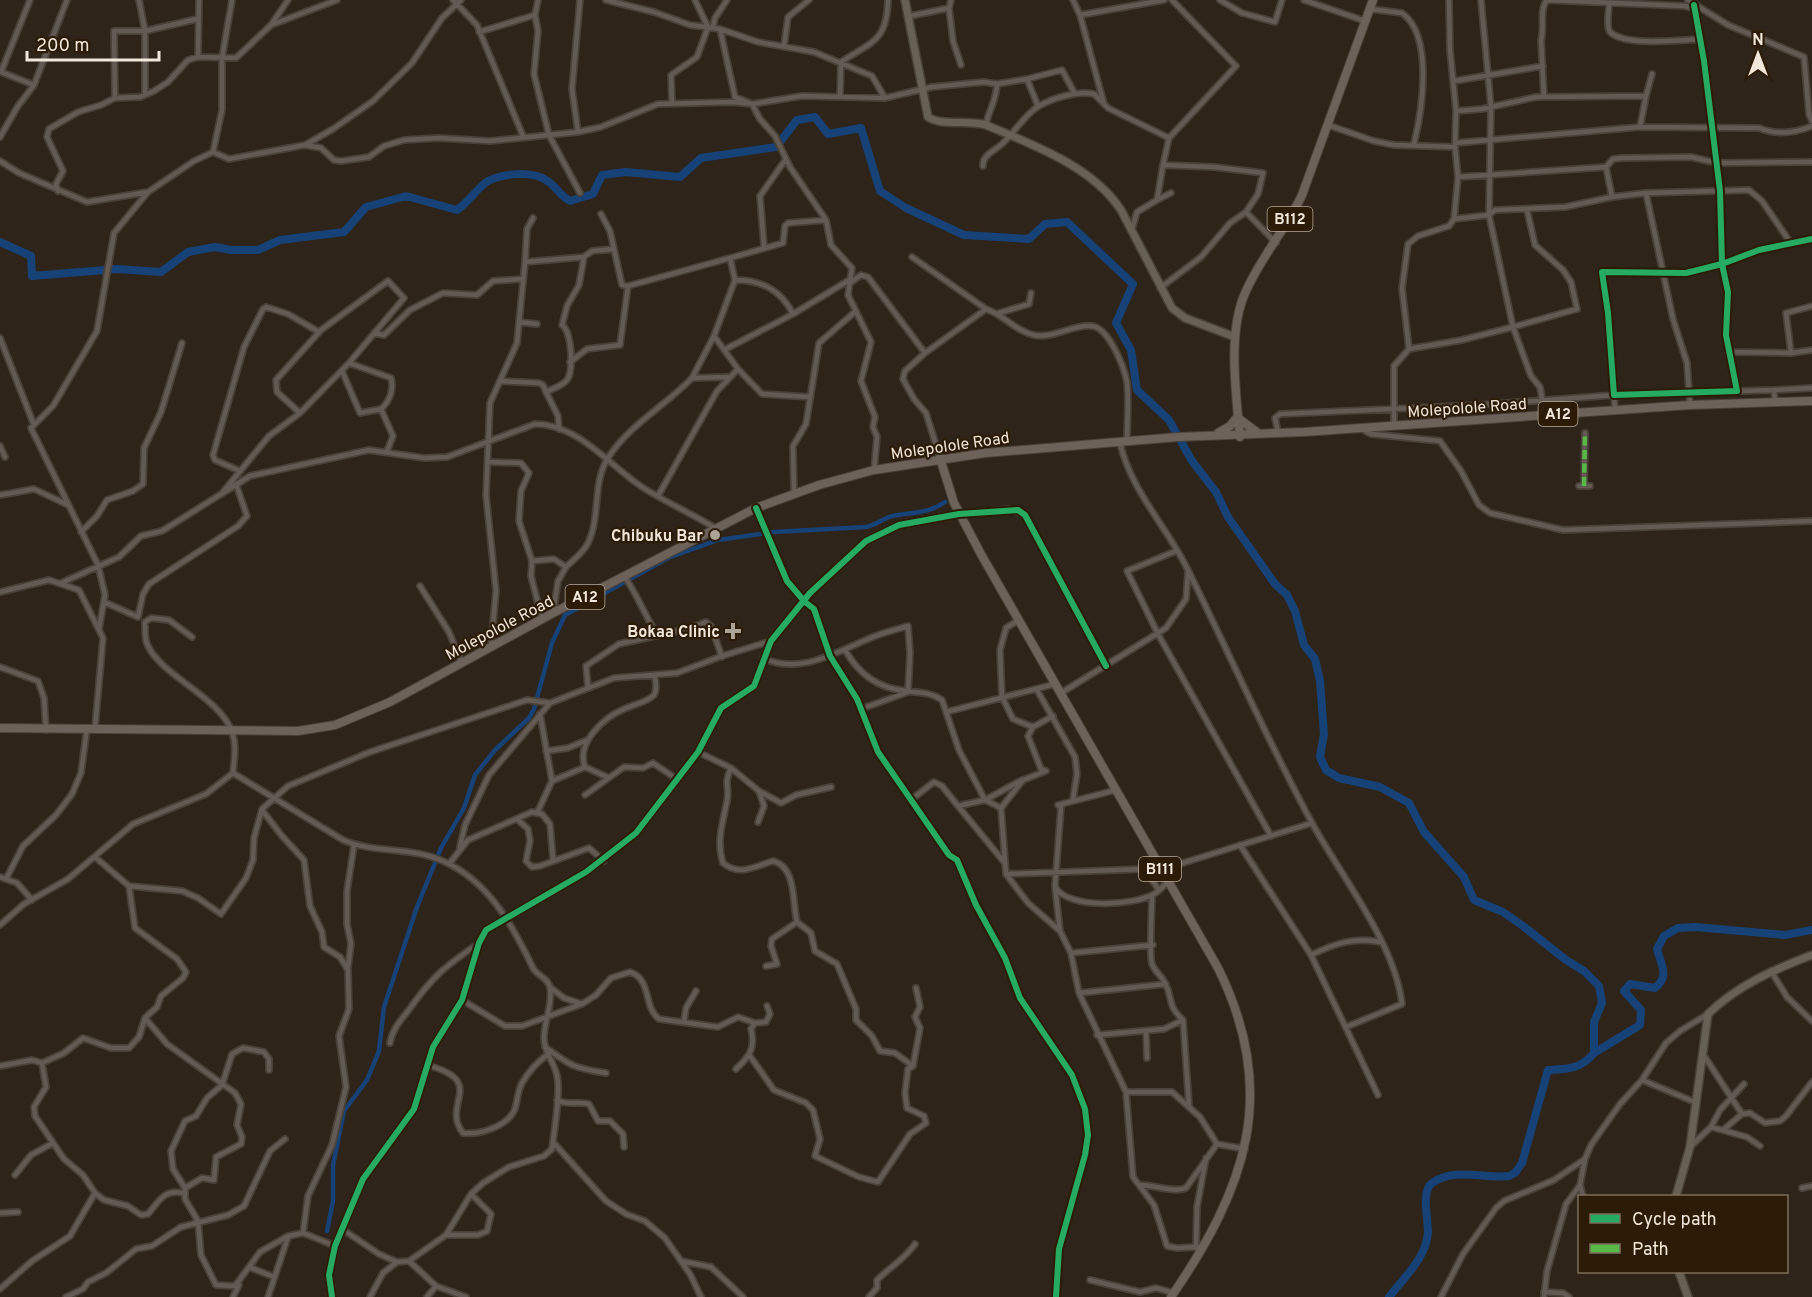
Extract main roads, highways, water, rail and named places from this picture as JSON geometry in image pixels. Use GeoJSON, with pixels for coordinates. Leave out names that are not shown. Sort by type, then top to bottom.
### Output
{"type":"FeatureCollection","features":[{"type":"Feature","properties":{"kind":"main road","name":"B112"},"geometry":{"type":"LineString","coordinates":[[1240,436],[1235,337],[1245,293],[1302,195],[1373,0]]}},
{"type":"Feature","properties":{"kind":"main road","name":"Molepolole Road"},"geometry":{"type":"LineString","coordinates":[[1196,438],[1690,405],[1812,401]]}},
{"type":"Feature","properties":{"kind":"main road"},"geometry":{"type":"LineString","coordinates":[[1214,435],[1230,426],[1238,416],[1258,433]]}},
{"type":"Feature","properties":{"kind":"main road","name":"Molepolole Road"},"geometry":{"type":"LineString","coordinates":[[0,728],[304,730],[335,725],[390,702],[715,528],[756,508],[794,494],[874,470],[963,455],[1172,439],[1294,435],[1304,432]]}},
{"type":"Feature","properties":{"kind":"main road"},"geometry":{"type":"LineString","coordinates":[[946,476],[948,465],[963,455]]}},
{"type":"Feature","properties":{"kind":"main road","name":"B111"},"geometry":{"type":"LineString","coordinates":[[940,458],[959,514],[1222,976],[1241,1025],[1250,1073],[1250,1113],[1245,1149],[1233,1191],[1173,1295]]}},
{"type":"Feature","properties":{"kind":"waterway"},"geometry":{"type":"LineString","coordinates":[[0,242],[31,256],[32,276],[117,269],[161,272],[188,252],[215,247],[231,250],[258,250],[280,240],[344,232],[366,207],[406,196],[457,210],[484,184],[501,176],[525,174],[540,177],[570,201],[593,194],[602,175],[626,172],[680,177],[701,158],[776,147],[797,120],[815,117],[828,134],[861,128],[880,191],[906,208],[964,235],[1029,239],[1045,224],[1067,222],[1133,284],[1116,323],[1131,350],[1137,390],[1169,420],[1192,461],[1216,492],[1228,517],[1275,584],[1287,595],[1295,611],[1304,645],[1315,659],[1320,681],[1324,734],[1320,757],[1326,770],[1339,778],[1380,787],[1409,803],[1424,832],[1464,877],[1474,900],[1503,912],[1584,971],[1599,986],[1602,1003],[1594,1022],[1594,1053],[1579,1065],[1548,1070],[1522,1163],[1515,1173],[1509,1176],[1460,1175],[1441,1178],[1432,1183],[1426,1199],[1428,1232],[1423,1251],[1389,1297]]}},
{"type":"Feature","properties":{"kind":"waterway"},"geometry":{"type":"LineString","coordinates":[[327,1231],[333,1201],[333,1165],[344,1111],[367,1080],[379,1051],[384,1007],[417,907],[441,848],[464,808],[475,775],[495,750],[529,718],[534,709],[552,643],[565,615],[668,558],[718,540],[774,532],[866,527],[890,517],[926,511],[945,502]]}},
{"type":"Feature","properties":{"kind":"waterway"},"geometry":{"type":"LineString","coordinates":[[1594,1053],[1640,1025],[1641,1010],[1624,991],[1630,984],[1655,988],[1660,984],[1663,970],[1657,949],[1664,936],[1678,928],[1695,927],[1785,935],[1812,930]]}},
{"type":"Feature","properties":{"kind":"place","name":"Chibuku Bar"},"geometry":{"type":"Point","coordinates":[715,535]}},
{"type":"Feature","properties":{"kind":"place","name":"Bokaa Clinic"},"geometry":{"type":"Point","coordinates":[733,631]}}]}
